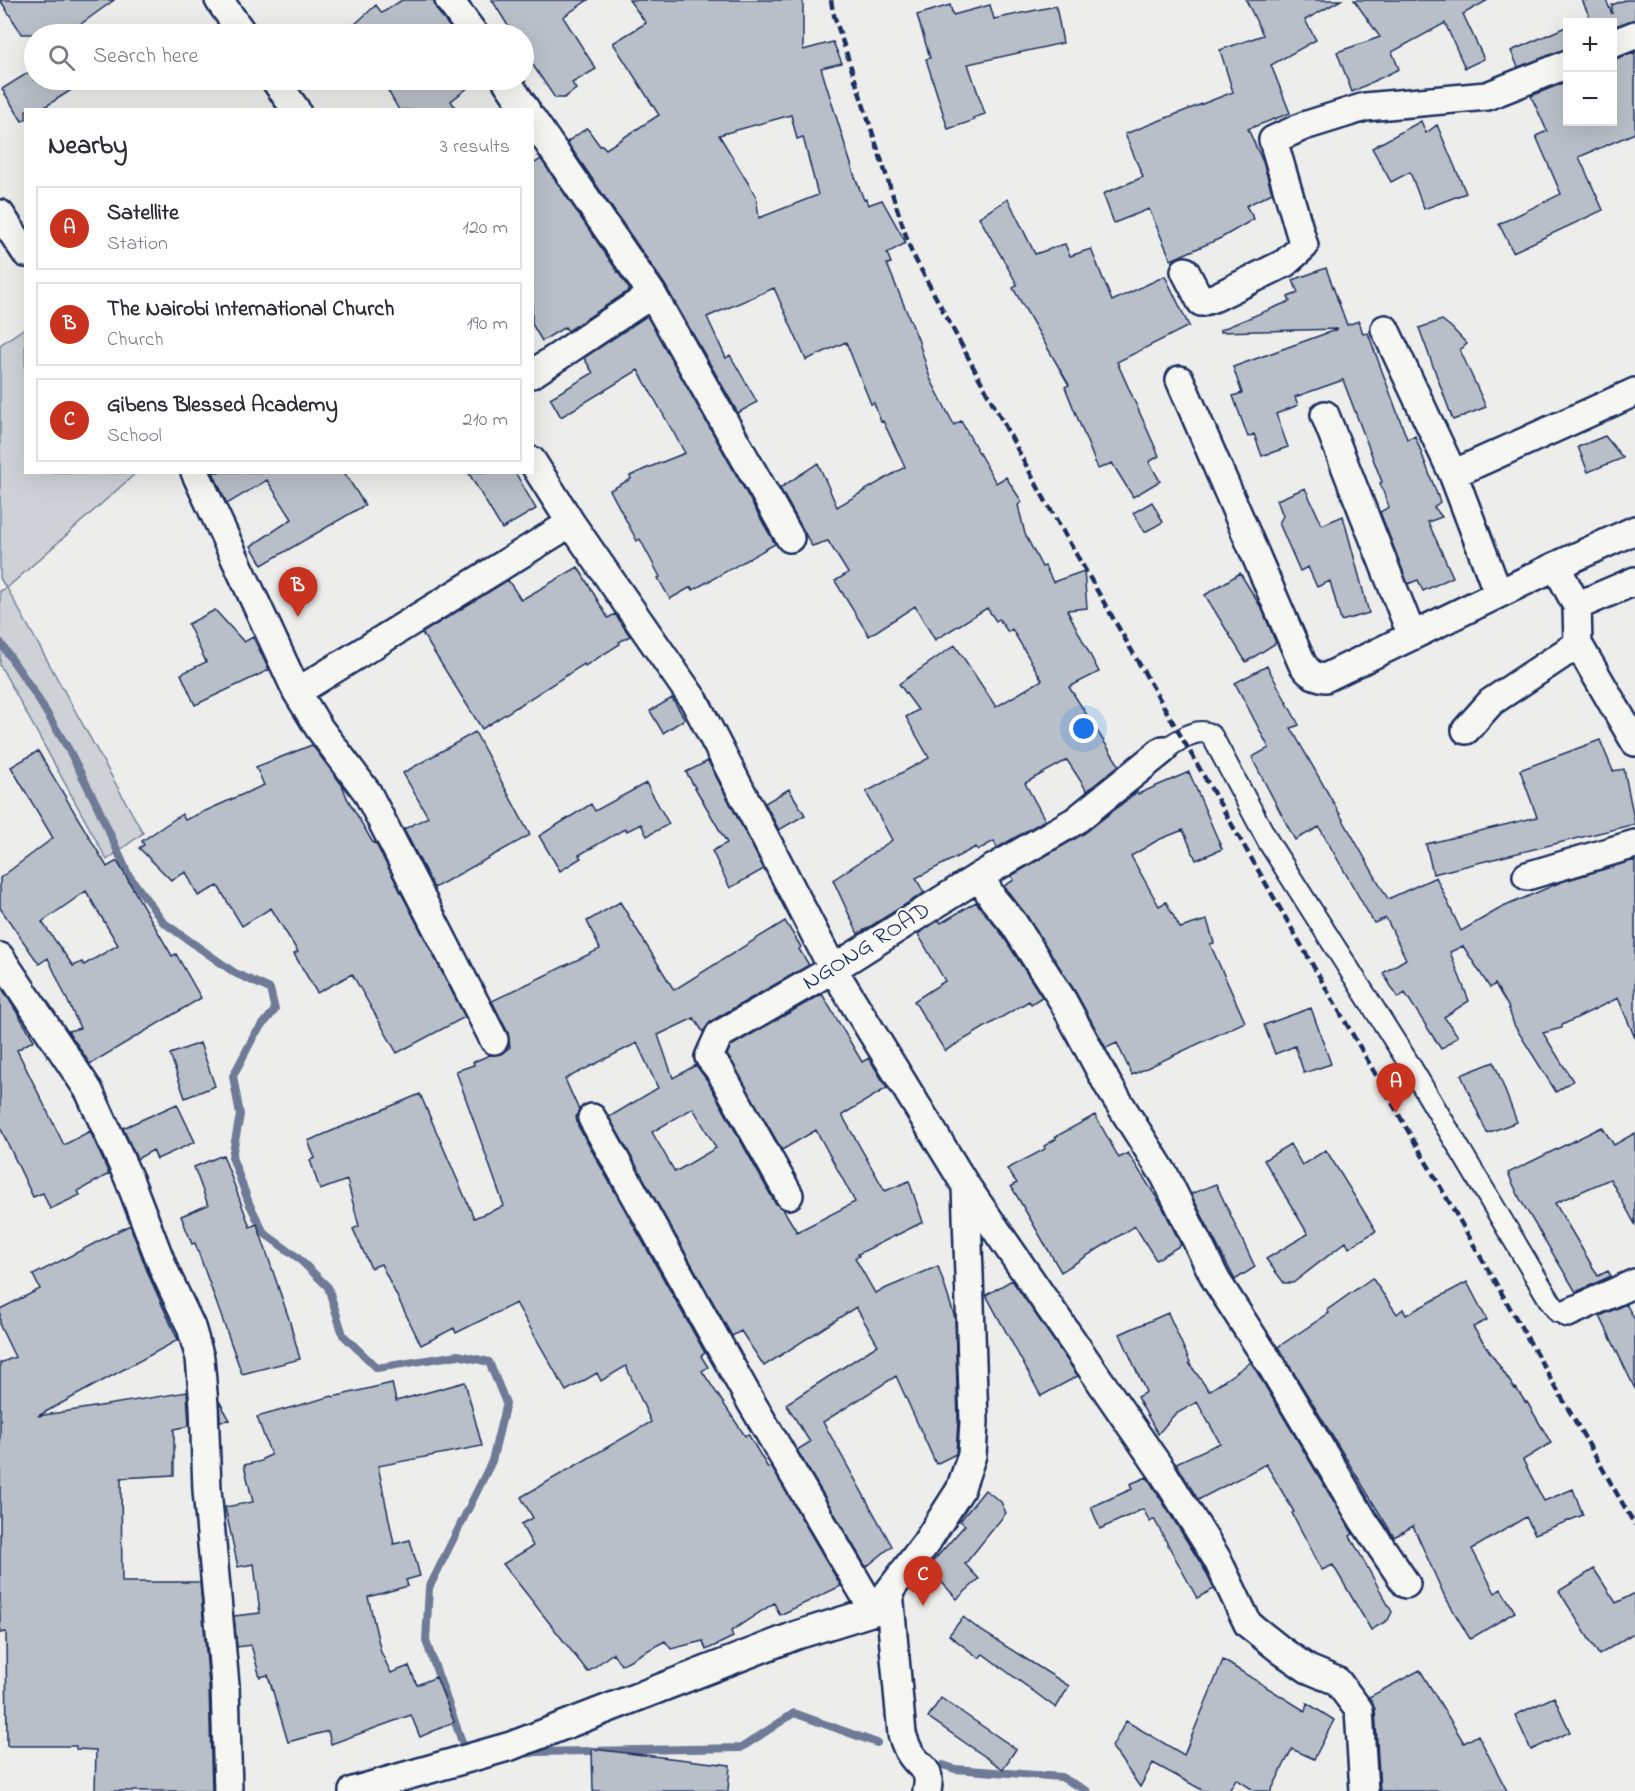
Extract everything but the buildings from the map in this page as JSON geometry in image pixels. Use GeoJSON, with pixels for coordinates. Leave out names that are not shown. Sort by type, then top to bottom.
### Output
{"type":"FeatureCollection","features":[{"type":"Feature","properties":{"kind":"street"},"geometry":{"type":"LineString","coordinates":[[219,0],[236,24]]}},
{"type":"Feature","properties":{"kind":"street"},"geometry":{"type":"LineString","coordinates":[[449,0],[467,24]]}},
{"type":"Feature","properties":{"kind":"street"},"geometry":{"type":"LineString","coordinates":[[1617,42],[1635,35]]}},
{"type":"Feature","properties":{"kind":"street"},"geometry":{"type":"LineString","coordinates":[[1185,271],[1201,302],[1286,263],[1304,246],[1273,140],[1304,126],[1365,107],[1488,96],[1563,66]]}},
{"type":"Feature","properties":{"kind":"street"},"geometry":{"type":"LineString","coordinates":[[282,90],[296,108]]}},
{"type":"Feature","properties":{"kind":"street"},"geometry":{"type":"LineString","coordinates":[[513,90],[525,108]]}},
{"type":"Feature","properties":{"kind":"street"},"geometry":{"type":"LineString","coordinates":[[534,122],[652,294],[790,538]]}},
{"type":"Feature","properties":{"kind":"street"},"geometry":{"type":"LineString","coordinates":[[0,214],[24,250]]}},
{"type":"Feature","properties":{"kind":"street"},"geometry":{"type":"LineString","coordinates":[[534,373],[652,294]]}},
{"type":"Feature","properties":{"kind":"street"},"geometry":{"type":"LineString","coordinates":[[1385,329],[1453,474],[1498,593]]}},
{"type":"Feature","properties":{"kind":"street"},"geometry":{"type":"LineString","coordinates":[[1180,380],[1306,671],[1314,676],[1325,678],[1498,593],[1635,530]]}},
{"type":"Feature","properties":{"kind":"street"},"geometry":{"type":"LineString","coordinates":[[1453,474],[1635,392]]}},
{"type":"Feature","properties":{"kind":"street"},"geometry":{"type":"LineString","coordinates":[[1325,416],[1412,636]]}},
{"type":"Feature","properties":{"kind":"street"},"geometry":{"type":"LineString","coordinates":[[534,464],[571,524],[695,702],[833,969],[966,1186],[1162,1471],[1217,1560],[1248,1623],[1308,1669],[1338,1681],[1359,1710],[1364,1791]]}},
{"type":"Feature","properties":{"kind":"street"},"geometry":{"type":"LineString","coordinates":[[196,474],[297,692],[320,728],[367,792],[494,1040]]}},
{"type":"Feature","properties":{"kind":"street"},"geometry":{"type":"LineString","coordinates":[[297,692],[571,524]]}},
{"type":"Feature","properties":{"kind":"street"},"geometry":{"type":"LineString","coordinates":[[1556,566],[1577,606],[1578,644],[1635,742]]}},
{"type":"Feature","properties":{"kind":"street"},"geometry":{"type":"LineString","coordinates":[[1577,606],[1635,580]]}},
{"type":"Feature","properties":{"kind":"street"},"geometry":{"type":"LineString","coordinates":[[1466,730],[1491,702],[1578,644]]}},
{"type":"Feature","properties":{"kind":"street"},"geometry":{"type":"LineString","coordinates":[[1162,750],[1200,731],[1212,736],[1269,843],[1408,1062],[1558,1312],[1568,1313],[1635,1283]]}},
{"type":"Feature","properties":{"kind":"street","name":"NGONG ROAD"},"geometry":{"type":"LineString","coordinates":[[789,1195],[720,1071],[709,1057],[719,1035],[833,969],[980,876],[1075,821],[1162,750]]}},
{"type":"Feature","properties":{"kind":"street"},"geometry":{"type":"LineString","coordinates":[[1527,876],[1635,844]]}},
{"type":"Feature","properties":{"kind":"street"},"geometry":{"type":"LineString","coordinates":[[980,876],[993,899],[1014,924],[1064,1001],[1108,1085],[1165,1176],[1216,1280],[1271,1365],[1363,1520],[1406,1584]]}},
{"type":"Feature","properties":{"kind":"street"},"geometry":{"type":"LineString","coordinates":[[0,957],[89,1091],[129,1179],[164,1270],[191,1327],[200,1358],[207,1490],[225,1685],[228,1791]]}},
{"type":"Feature","properties":{"kind":"street"},"geometry":{"type":"LineString","coordinates":[[592,1118],[751,1402],[881,1601],[902,1734],[909,1752],[927,1771],[930,1779],[927,1791]]}},
{"type":"Feature","properties":{"kind":"street"},"geometry":{"type":"LineString","coordinates":[[353,1791],[511,1746],[881,1601],[926,1544],[960,1490],[972,1455],[974,1421],[966,1186]]}},
{"type":"Feature","properties":{"kind":"shaded area"},"geometry":{"type":"Polygon","coordinates":[[[24,329],[24,474],[135,474],[7,588],[143,833],[107,860],[0,665],[0,591],[6,588],[0,578],[0,345],[24,329]]]}},
{"type":"Feature","properties":{"kind":"waterway"},"geometry":{"type":"LineString","coordinates":[[0,642],[69,750],[128,874],[163,922],[235,973],[270,989],[275,1010],[255,1034],[233,1076],[240,1115],[232,1157],[249,1203],[264,1233],[297,1257],[328,1287],[343,1335],[377,1368],[458,1355],[489,1362],[506,1403],[492,1461],[429,1588],[426,1641],[466,1753]]}},
{"type":"Feature","properties":{"kind":"waterway"},"geometry":{"type":"LineString","coordinates":[[519,1755],[536,1752],[741,1748],[794,1713],[877,1743]]}},
{"type":"Feature","properties":{"kind":"waterway"},"geometry":{"type":"LineString","coordinates":[[943,1765],[955,1769],[1061,1777],[1087,1791]]}},
{"type":"Feature","properties":{"kind":"railway"},"geometry":{"type":"LineString","coordinates":[[831,0],[911,251],[1041,493],[1635,1525]]}},
{"type":"Feature","properties":{"kind":"place","name":"The Nairobi International Church"},"geometry":{"type":"Point","coordinates":[298,617]}},
{"type":"Feature","properties":{"kind":"place","name":"Satellite"},"geometry":{"type":"Point","coordinates":[1396,1113]}},
{"type":"Feature","properties":{"kind":"place","name":"Gibens Blessed Academy"},"geometry":{"type":"Point","coordinates":[923,1606]}}]}
